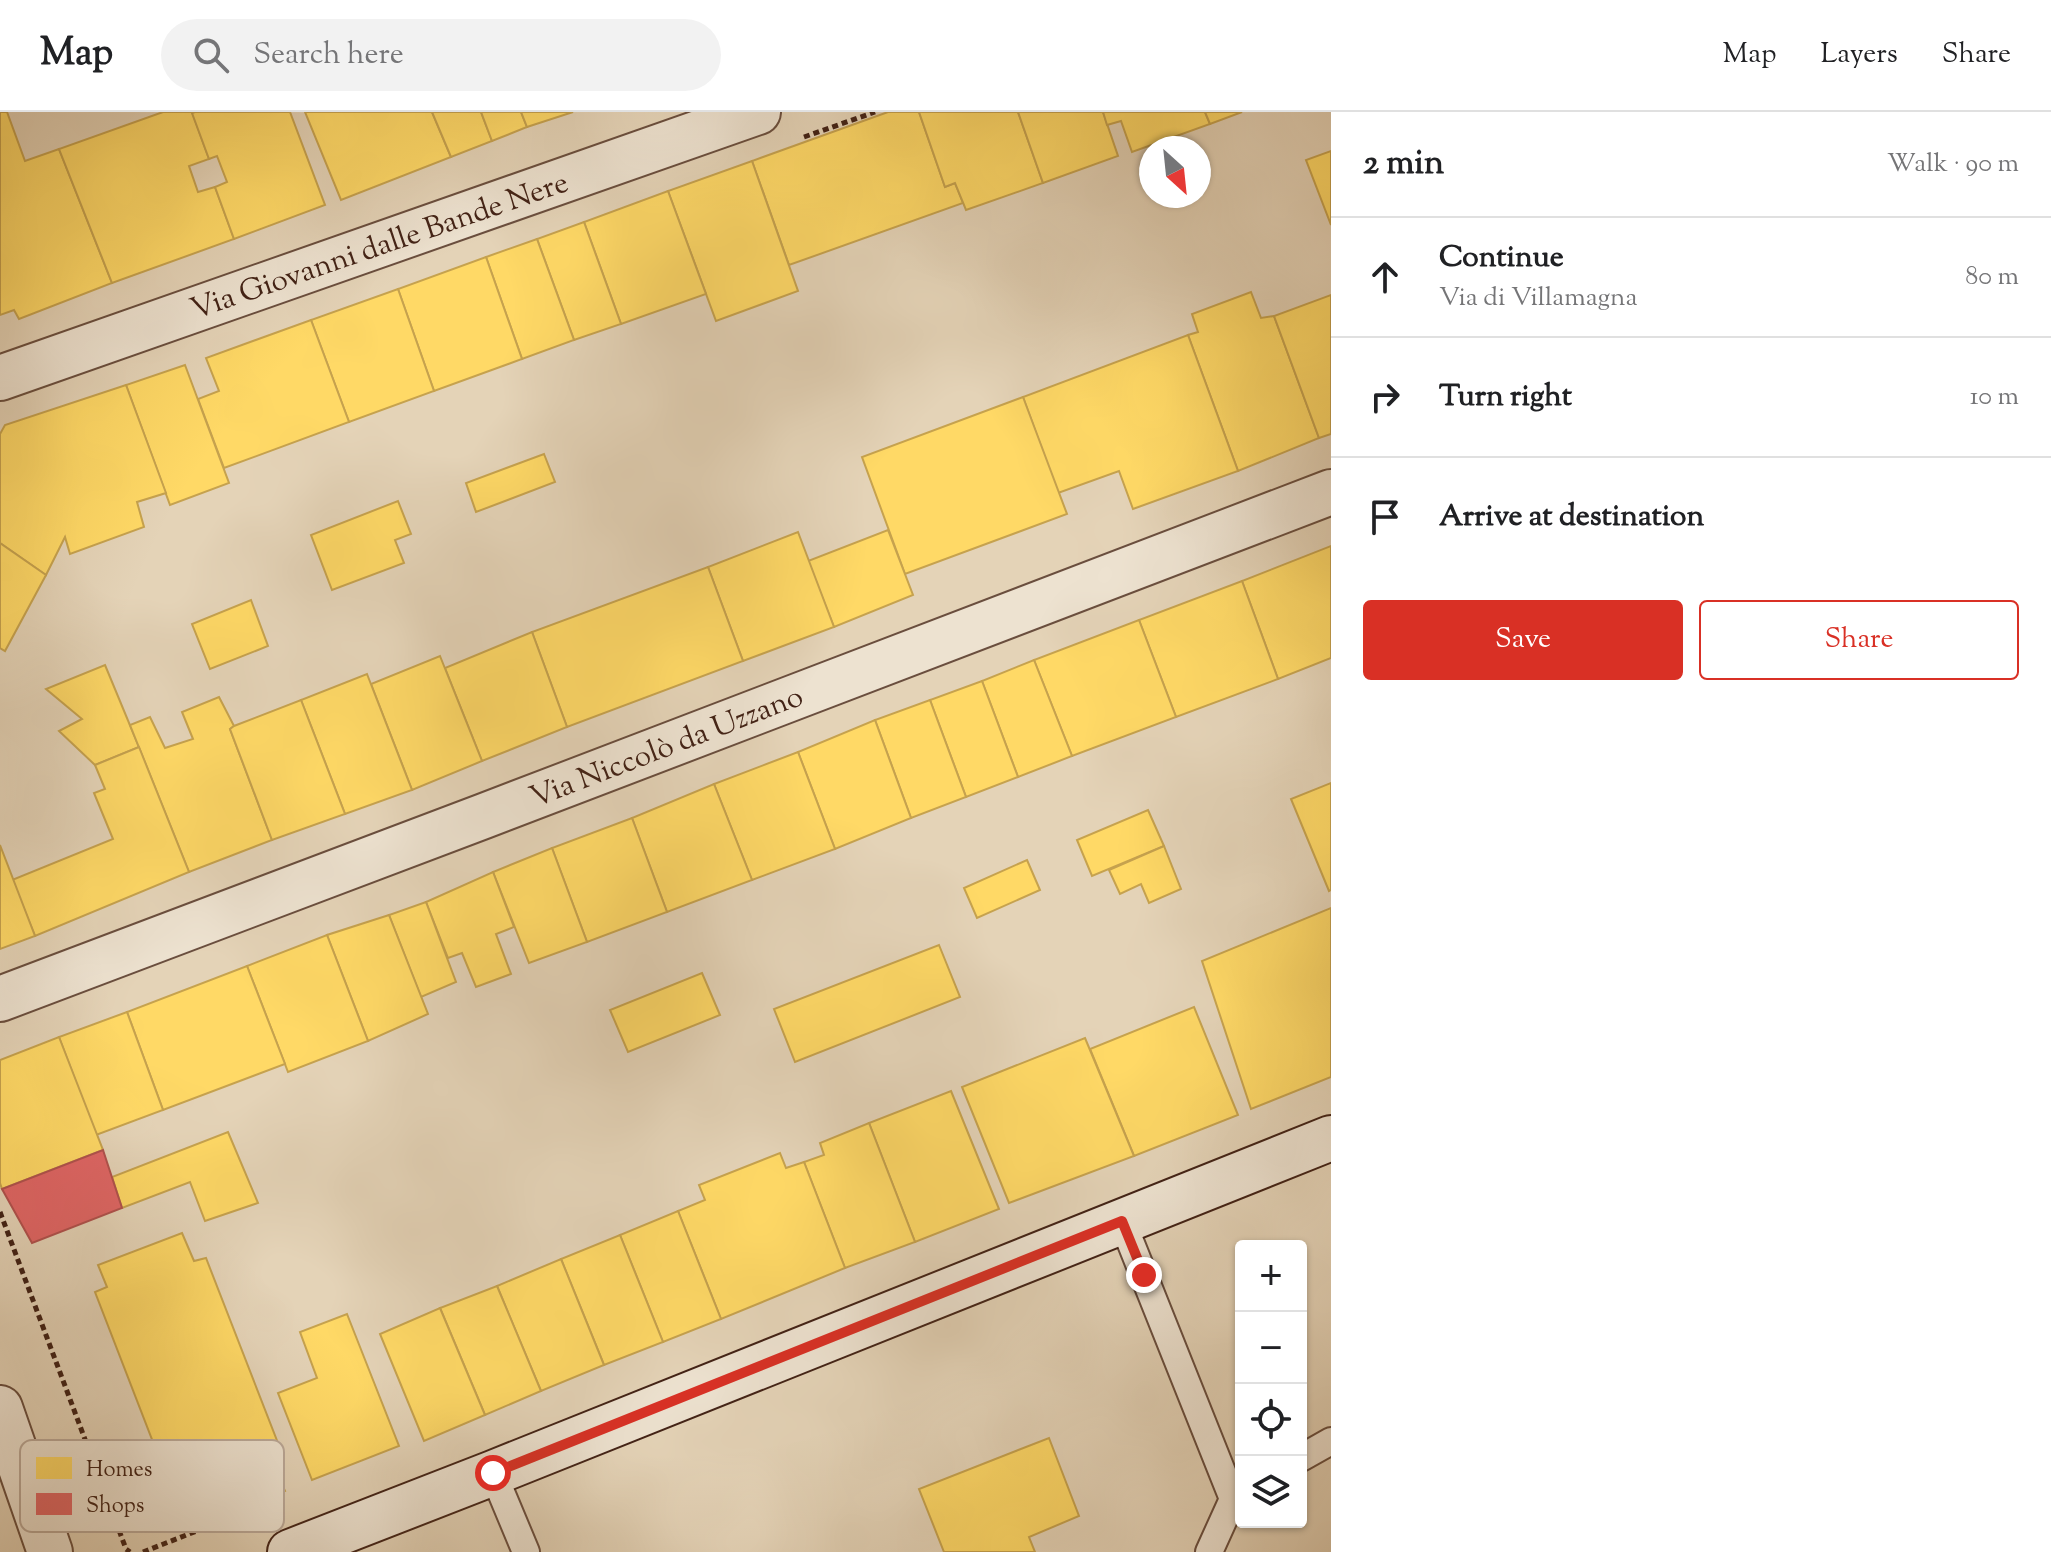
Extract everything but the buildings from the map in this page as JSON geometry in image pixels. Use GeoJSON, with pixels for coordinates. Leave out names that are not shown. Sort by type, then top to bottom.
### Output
{"type":"FeatureCollection","features":[{"type":"Feature","properties":{"kind":"street","name":"Via Giovanni dalle Bande Nere"},"geometry":{"type":"LineString","coordinates":[[0,378],[758,112]]}},
{"type":"Feature","properties":{"kind":"street","name":"Via Niccolò da Uzzano"},"geometry":{"type":"LineString","coordinates":[[0,999],[1331,492]]}},
{"type":"Feature","properties":{"kind":"street"},"geometry":{"type":"LineString","coordinates":[[290,1552],[1331,1138]]}},
{"type":"Feature","properties":{"kind":"street"},"geometry":{"type":"LineString","coordinates":[[0,1408],[20,1466]]}},
{"type":"Feature","properties":{"kind":"street"},"geometry":{"type":"LineString","coordinates":[[43,1532],[50,1552]]}},
{"type":"Feature","properties":{"kind":"lane"},"geometry":{"type":"LineString","coordinates":[[1122,1221],[1235,1491]]}},
{"type":"Feature","properties":{"kind":"lane"},"geometry":{"type":"LineString","coordinates":[[1305,1456],[1331,1441]]}},
{"type":"Feature","properties":{"kind":"lane"},"geometry":{"type":"LineString","coordinates":[[493,1473],[526,1552]]}},
{"type":"Feature","properties":{"kind":"lane"},"geometry":{"type":"LineString","coordinates":[[1209,1552],[1235,1500]]}},
{"type":"Feature","properties":{"kind":"path"},"geometry":{"type":"LineString","coordinates":[[0,1212],[85,1440]]}},
{"type":"Feature","properties":{"kind":"path"},"geometry":{"type":"LineString","coordinates":[[120,1532],[130,1552]]}},
{"type":"Feature","properties":{"kind":"route"},"geometry":{"type":"LineString","coordinates":[[493,1473],[1122,1221],[1144,1275]]}}]}
